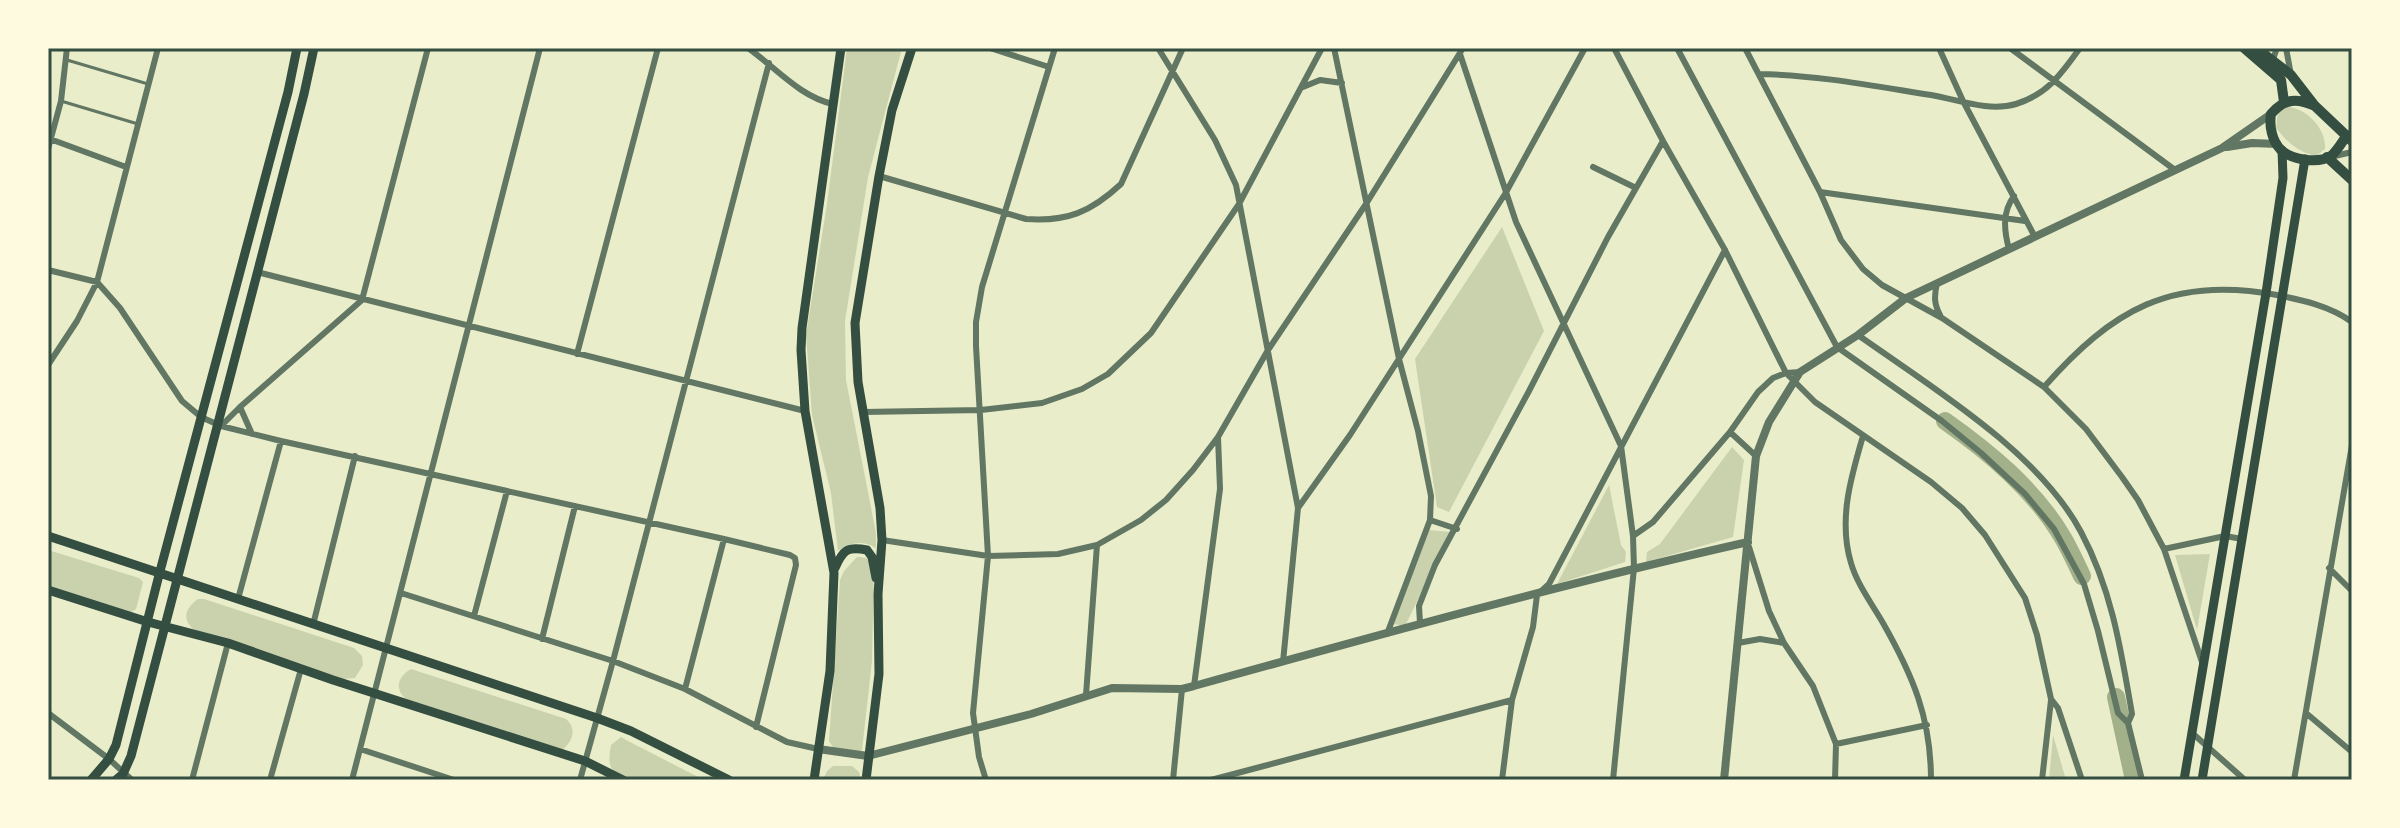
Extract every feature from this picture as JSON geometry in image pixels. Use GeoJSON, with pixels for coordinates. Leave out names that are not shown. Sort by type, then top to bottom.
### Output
{"type":"FeatureCollection","features":[{"type":"Feature","properties":{"kind":"main road"},"geometry":{"type":"LineString","coordinates":[[91,780],[109,759],[116,745],[297,48]]}},
{"type":"Feature","properties":{"kind":"main road"},"geometry":{"type":"LineString","coordinates":[[124,778],[219,425],[314,48]]}},
{"type":"Feature","properties":{"kind":"main road"},"geometry":{"type":"LineString","coordinates":[[814,780],[830,671],[834,573],[805,411],[802,328],[841,48]]}},
{"type":"Feature","properties":{"kind":"main road"},"geometry":{"type":"LineString","coordinates":[[866,780],[879,674],[878,594],[882,540],[880,508],[855,354],[855,323],[892,110],[912,48]]}},
{"type":"Feature","properties":{"kind":"main road"},"geometry":{"type":"LineString","coordinates":[[2244,48],[2281,80],[2284,102]]}},
{"type":"Feature","properties":{"kind":"main road"},"geometry":{"type":"LineString","coordinates":[[2256,48],[2291,75],[2315,106],[2350,137],[2327,157],[2314,160],[2279,147]]}},
{"type":"Feature","properties":{"kind":"main road"},"geometry":{"type":"LineString","coordinates":[[2184,780],[2283,178],[2279,147],[2270,125],[2271,114],[2284,102],[2299,100],[2315,106]]}},
{"type":"Feature","properties":{"kind":"main road"},"geometry":{"type":"LineString","coordinates":[[2327,157],[2352,180]]}},
{"type":"Feature","properties":{"kind":"main road"},"geometry":{"type":"LineString","coordinates":[[2202,780],[2305,159]]}},
{"type":"Feature","properties":{"kind":"main road"},"geometry":{"type":"LineString","coordinates":[[48,536],[597,718],[631,731],[729,780]]}},
{"type":"Feature","properties":{"kind":"main road"},"geometry":{"type":"LineString","coordinates":[[834,573],[846,551],[854,548],[867,550],[872,557],[878,594]]}},
{"type":"Feature","properties":{"kind":"main road"},"geometry":{"type":"LineString","coordinates":[[48,590],[148,622],[228,643],[374,694],[585,761],[623,780]]}},
{"type":"Feature","properties":{"kind":"street"},"geometry":{"type":"LineString","coordinates":[[48,149],[61,101],[67,48]]}},
{"type":"Feature","properties":{"kind":"street"},"geometry":{"type":"LineString","coordinates":[[48,365],[77,321],[97,282],[158,48]]}},
{"type":"Feature","properties":{"kind":"street"},"geometry":{"type":"LineString","coordinates":[[219,425],[362,300],[428,48]]}},
{"type":"Feature","properties":{"kind":"street"},"geometry":{"type":"LineString","coordinates":[[352,780],[540,48]]}},
{"type":"Feature","properties":{"kind":"street"},"geometry":{"type":"LineString","coordinates":[[577,354],[658,48]]}},
{"type":"Feature","properties":{"kind":"street"},"geometry":{"type":"LineString","coordinates":[[748,48],[807,94],[833,104]]}},
{"type":"Feature","properties":{"kind":"street"},"geometry":{"type":"LineString","coordinates":[[990,48],[1049,67]]}},
{"type":"Feature","properties":{"kind":"street"},"geometry":{"type":"LineString","coordinates":[[986,780],[979,757],[973,713],[988,556],[976,322],[982,287],[1055,48]]}},
{"type":"Feature","properties":{"kind":"street"},"geometry":{"type":"LineString","coordinates":[[1158,48],[1215,140],[1232,174],[1239,204],[1298,508],[1283,662]]}},
{"type":"Feature","properties":{"kind":"street"},"geometry":{"type":"LineString","coordinates":[[879,176],[1026,219],[1061,219],[1077,215],[1107,197],[1121,184],[1183,48]]}},
{"type":"Feature","properties":{"kind":"street"},"geometry":{"type":"LineString","coordinates":[[863,412],[981,410],[1042,403],[1082,389],[1108,374],[1151,333],[1239,204],[1322,48]]}},
{"type":"Feature","properties":{"kind":"street"},"geometry":{"type":"LineString","coordinates":[[1334,48],[1431,496],[1430,520],[1387,634]]}},
{"type":"Feature","properties":{"kind":"street"},"geometry":{"type":"LineString","coordinates":[[1298,508],[1350,435],[1505,194],[1585,48]]}},
{"type":"Feature","properties":{"kind":"street"},"geometry":{"type":"LineString","coordinates":[[1614,48],[1725,250],[1786,373],[1815,402],[1931,482],[1952,500],[1996,550],[2025,598],[2051,699],[2042,780]]}},
{"type":"Feature","properties":{"kind":"street"},"geometry":{"type":"LineString","coordinates":[[1677,48],[1837,347],[1942,421],[1981,453],[2025,494],[2054,529],[2084,584],[2118,713],[2128,723],[2142,780]]}},
{"type":"Feature","properties":{"kind":"street"},"geometry":{"type":"LineString","coordinates":[[1745,48],[1820,192],[1841,240],[1855,260],[1882,285],[1942,318],[2044,387],[2086,429],[2122,477],[2164,549],[2202,662]]}},
{"type":"Feature","properties":{"kind":"street"},"geometry":{"type":"LineString","coordinates":[[1939,48],[1963,101],[2035,237]]}},
{"type":"Feature","properties":{"kind":"street"},"geometry":{"type":"LineString","coordinates":[[2010,48],[2175,170]]}},
{"type":"Feature","properties":{"kind":"street"},"geometry":{"type":"LineString","coordinates":[[1759,74],[1857,83],[1986,107],[2024,100],[2055,82],[2080,48]]}},
{"type":"Feature","properties":{"kind":"street"},"geometry":{"type":"LineString","coordinates":[[2273,59],[2277,48]]}},
{"type":"Feature","properties":{"kind":"street"},"geometry":{"type":"LineString","coordinates":[[2286,48],[2291,75]]}},
{"type":"Feature","properties":{"kind":"street"},"geometry":{"type":"LineString","coordinates":[[1462,51],[1516,222],[1621,446],[1634,568],[1613,780]]}},
{"type":"Feature","properties":{"kind":"street"},"geometry":{"type":"LineString","coordinates":[[882,540],[988,556],[1058,554],[1097,545],[1141,520],[1166,500],[1218,437],[1268,350],[1366,204],[1462,51]]}},
{"type":"Feature","properties":{"kind":"street"},"geometry":{"type":"LineString","coordinates":[[580,780],[769,63]]}},
{"type":"Feature","properties":{"kind":"street"},"geometry":{"type":"LineString","coordinates":[[1303,87],[1320,80],[1342,83]]}},
{"type":"Feature","properties":{"kind":"street"},"geometry":{"type":"LineString","coordinates":[[1724,780],[1756,456],[1764,431],[1800,372],[1858,335],[1906,298],[2222,148],[2271,114]]}},
{"type":"Feature","properties":{"kind":"street"},"geometry":{"type":"LineString","coordinates":[[50,138],[126,167]]}},
{"type":"Feature","properties":{"kind":"street"},"geometry":{"type":"LineString","coordinates":[[1420,623],[1419,606],[1435,565],[1457,529],[1608,237],[1663,141]]}},
{"type":"Feature","properties":{"kind":"street"},"geometry":{"type":"LineString","coordinates":[[2222,148],[2252,143],[2279,147]]}},
{"type":"Feature","properties":{"kind":"street"},"geometry":{"type":"LineString","coordinates":[[2327,157],[2352,152]]}},
{"type":"Feature","properties":{"kind":"street"},"geometry":{"type":"LineString","coordinates":[[1593,167],[1636,188]]}},
{"type":"Feature","properties":{"kind":"street"},"geometry":{"type":"LineString","coordinates":[[1820,192],[2025,221]]}},
{"type":"Feature","properties":{"kind":"street"},"geometry":{"type":"LineString","coordinates":[[2009,249],[2004,234],[2005,218],[2008,204],[2014,196]]}},
{"type":"Feature","properties":{"kind":"street"},"geometry":{"type":"LineString","coordinates":[[1502,780],[1512,700],[1533,627],[1537,595],[1549,584],[1725,250]]}},
{"type":"Feature","properties":{"kind":"street"},"geometry":{"type":"LineString","coordinates":[[48,270],[97,282],[120,308],[182,401],[201,417],[219,425],[724,539],[795,558],[796,565],[756,727]]}},
{"type":"Feature","properties":{"kind":"street"},"geometry":{"type":"LineString","coordinates":[[257,272],[805,411]]}},
{"type":"Feature","properties":{"kind":"street"},"geometry":{"type":"LineString","coordinates":[[1937,283],[1935,307],[1942,318]]}},
{"type":"Feature","properties":{"kind":"street"},"geometry":{"type":"LineString","coordinates":[[2044,387],[2070,358],[2119,317],[2171,296],[2200,290],[2230,289],[2266,293],[2313,304],[2352,322]]}},
{"type":"Feature","properties":{"kind":"street"},"geometry":{"type":"LineString","coordinates":[[1858,335],[1956,404],[2001,441],[2053,491],[2080,530],[2116,623],[2132,714],[2128,723]]}},
{"type":"Feature","properties":{"kind":"street"},"geometry":{"type":"LineString","coordinates":[[1633,536],[1653,522],[1730,432],[1758,392],[1773,378],[1800,372]]}},
{"type":"Feature","properties":{"kind":"street"},"geometry":{"type":"LineString","coordinates":[[240,407],[252,434]]}},
{"type":"Feature","properties":{"kind":"street"},"geometry":{"type":"LineString","coordinates":[[1730,432],[1756,456]]}},
{"type":"Feature","properties":{"kind":"street"},"geometry":{"type":"LineString","coordinates":[[1863,436],[1847,503],[1846,538],[1851,564],[1918,693],[1927,725],[1931,780]]}},
{"type":"Feature","properties":{"kind":"street"},"geometry":{"type":"LineString","coordinates":[[1194,686],[1220,489],[1218,437]]}},
{"type":"Feature","properties":{"kind":"street"},"geometry":{"type":"LineString","coordinates":[[237,601],[281,441]]}},
{"type":"Feature","properties":{"kind":"street"},"geometry":{"type":"LineString","coordinates":[[2294,780],[2352,448]]}},
{"type":"Feature","properties":{"kind":"street"},"geometry":{"type":"LineString","coordinates":[[313,625],[355,456]]}},
{"type":"Feature","properties":{"kind":"street"},"geometry":{"type":"LineString","coordinates":[[474,616],[507,491]]}},
{"type":"Feature","properties":{"kind":"street"},"geometry":{"type":"LineString","coordinates":[[542,639],[575,506]]}},
{"type":"Feature","properties":{"kind":"street"},"geometry":{"type":"LineString","coordinates":[[1430,520],[1457,529]]}},
{"type":"Feature","properties":{"kind":"street"},"geometry":{"type":"LineString","coordinates":[[2164,549],[2225,536],[2242,539]]}},
{"type":"Feature","properties":{"kind":"street"},"geometry":{"type":"LineString","coordinates":[[685,689],[724,539]]}},
{"type":"Feature","properties":{"kind":"street"},"geometry":{"type":"LineString","coordinates":[[401,593],[613,661],[685,689],[787,742],[868,756],[1031,714],[1112,688],[1182,689],[1420,623],[1748,542]]}},
{"type":"Feature","properties":{"kind":"street"},"geometry":{"type":"LineString","coordinates":[[1748,542],[1769,611],[1784,643],[1813,686],[1836,744],[1835,780]]}},
{"type":"Feature","properties":{"kind":"street"},"geometry":{"type":"LineString","coordinates":[[1086,695],[1097,545]]}},
{"type":"Feature","properties":{"kind":"street"},"geometry":{"type":"LineString","coordinates":[[2329,568],[2352,591]]}},
{"type":"Feature","properties":{"kind":"street"},"geometry":{"type":"LineString","coordinates":[[1738,643],[1760,639],[1784,643]]}},
{"type":"Feature","properties":{"kind":"street"},"geometry":{"type":"LineString","coordinates":[[192,780],[228,643]]}},
{"type":"Feature","properties":{"kind":"street"},"geometry":{"type":"LineString","coordinates":[[270,780],[301,669]]}},
{"type":"Feature","properties":{"kind":"street"},"geometry":{"type":"LineString","coordinates":[[1173,780],[1182,689]]}},
{"type":"Feature","properties":{"kind":"street"},"geometry":{"type":"LineString","coordinates":[[2051,699],[2058,708],[2082,780]]}},
{"type":"Feature","properties":{"kind":"street"},"geometry":{"type":"LineString","coordinates":[[1211,780],[1512,700]]}},
{"type":"Feature","properties":{"kind":"street"},"geometry":{"type":"LineString","coordinates":[[48,713],[109,759],[124,778]]}},
{"type":"Feature","properties":{"kind":"street"},"geometry":{"type":"LineString","coordinates":[[2306,713],[2352,752]]}},
{"type":"Feature","properties":{"kind":"street"},"geometry":{"type":"LineString","coordinates":[[1836,744],[1927,725]]}},
{"type":"Feature","properties":{"kind":"street"},"geometry":{"type":"LineString","coordinates":[[2191,732],[2245,780]]}},
{"type":"Feature","properties":{"kind":"street"},"geometry":{"type":"LineString","coordinates":[[871,734],[875,743],[890,751]]}},
{"type":"Feature","properties":{"kind":"street"},"geometry":{"type":"LineString","coordinates":[[360,749],[432,777],[454,780]]}},
{"type":"Feature","properties":{"kind":"lane"},"geometry":{"type":"LineString","coordinates":[[67,60],[148,84]]}},
{"type":"Feature","properties":{"kind":"lane"},"geometry":{"type":"LineString","coordinates":[[61,101],[138,124]]}},
{"type":"Feature","properties":{"kind":"green space"},"geometry":{"type":"Polygon","coordinates":[[[847,48],[902,48],[868,177],[845,321],[846,380],[876,533],[876,548],[857,543],[838,551],[831,493],[812,415],[806,335],[847,48]]]}},
{"type":"Feature","properties":{"kind":"green space"},"geometry":{"type":"Polygon","coordinates":[[[2288,107],[2309,116],[2323,135],[2325,149],[2316,156],[2293,146],[2276,128],[2278,111],[2288,107]]]}},
{"type":"Feature","properties":{"kind":"green space"},"geometry":{"type":"Polygon","coordinates":[[[1502,227],[1544,331],[1449,512],[1437,507],[1415,359],[1502,227]]]}},
{"type":"Feature","properties":{"kind":"green space"},"geometry":{"type":"Polygon","coordinates":[[[1732,447],[1744,460],[1733,537],[1646,562],[1647,552],[1660,544],[1732,447]]]}},
{"type":"Feature","properties":{"kind":"green space"},"geometry":{"type":"Polygon","coordinates":[[[1609,485],[1621,545],[1626,552],[1625,562],[1557,584],[1609,485]]]}},
{"type":"Feature","properties":{"kind":"green space"},"geometry":{"type":"Polygon","coordinates":[[[1429,530],[1451,532],[1405,626],[1393,624],[1429,530]]]}},
{"type":"Feature","properties":{"kind":"green space"},"geometry":{"type":"Polygon","coordinates":[[[48,550],[139,578],[143,582],[136,609],[130,613],[48,588],[48,550]]]}},
{"type":"Feature","properties":{"kind":"green space"},"geometry":{"type":"Polygon","coordinates":[[[2210,554],[2197,630],[2175,555],[2210,554]]]}},
{"type":"Feature","properties":{"kind":"green space"},"geometry":{"type":"Polygon","coordinates":[[[857,557],[867,559],[874,566],[872,661],[862,750],[856,753],[834,749],[829,741],[840,580],[857,557]]]}},
{"type":"Feature","properties":{"kind":"green space"},"geometry":{"type":"Polygon","coordinates":[[[198,599],[354,648],[362,656],[363,665],[355,678],[342,679],[195,631],[186,615],[198,599]]]}},
{"type":"Feature","properties":{"kind":"green space"},"geometry":{"type":"Polygon","coordinates":[[[411,669],[566,719],[573,731],[571,740],[561,751],[406,699],[399,683],[411,669]]]}},
{"type":"Feature","properties":{"kind":"green space"},"geometry":{"type":"Polygon","coordinates":[[[2053,735],[2066,780],[2049,780],[2053,735]]]}},
{"type":"Feature","properties":{"kind":"green space"},"geometry":{"type":"Polygon","coordinates":[[[621,737],[704,780],[642,781],[620,775],[611,767],[609,758],[611,745],[621,737]]]}},
{"type":"Feature","properties":{"kind":"green space"},"geometry":{"type":"Polygon","coordinates":[[[833,766],[852,766],[859,772],[861,780],[823,780],[833,766]]]}},
{"type":"Feature","properties":{"kind":"waterway"},"geometry":{"type":"LineString","coordinates":[[1945,421],[2025,488],[2052,520],[2082,576]]}},
{"type":"Feature","properties":{"kind":"waterway"},"geometry":{"type":"LineString","coordinates":[[2116,697],[2134,780]]}}]}
